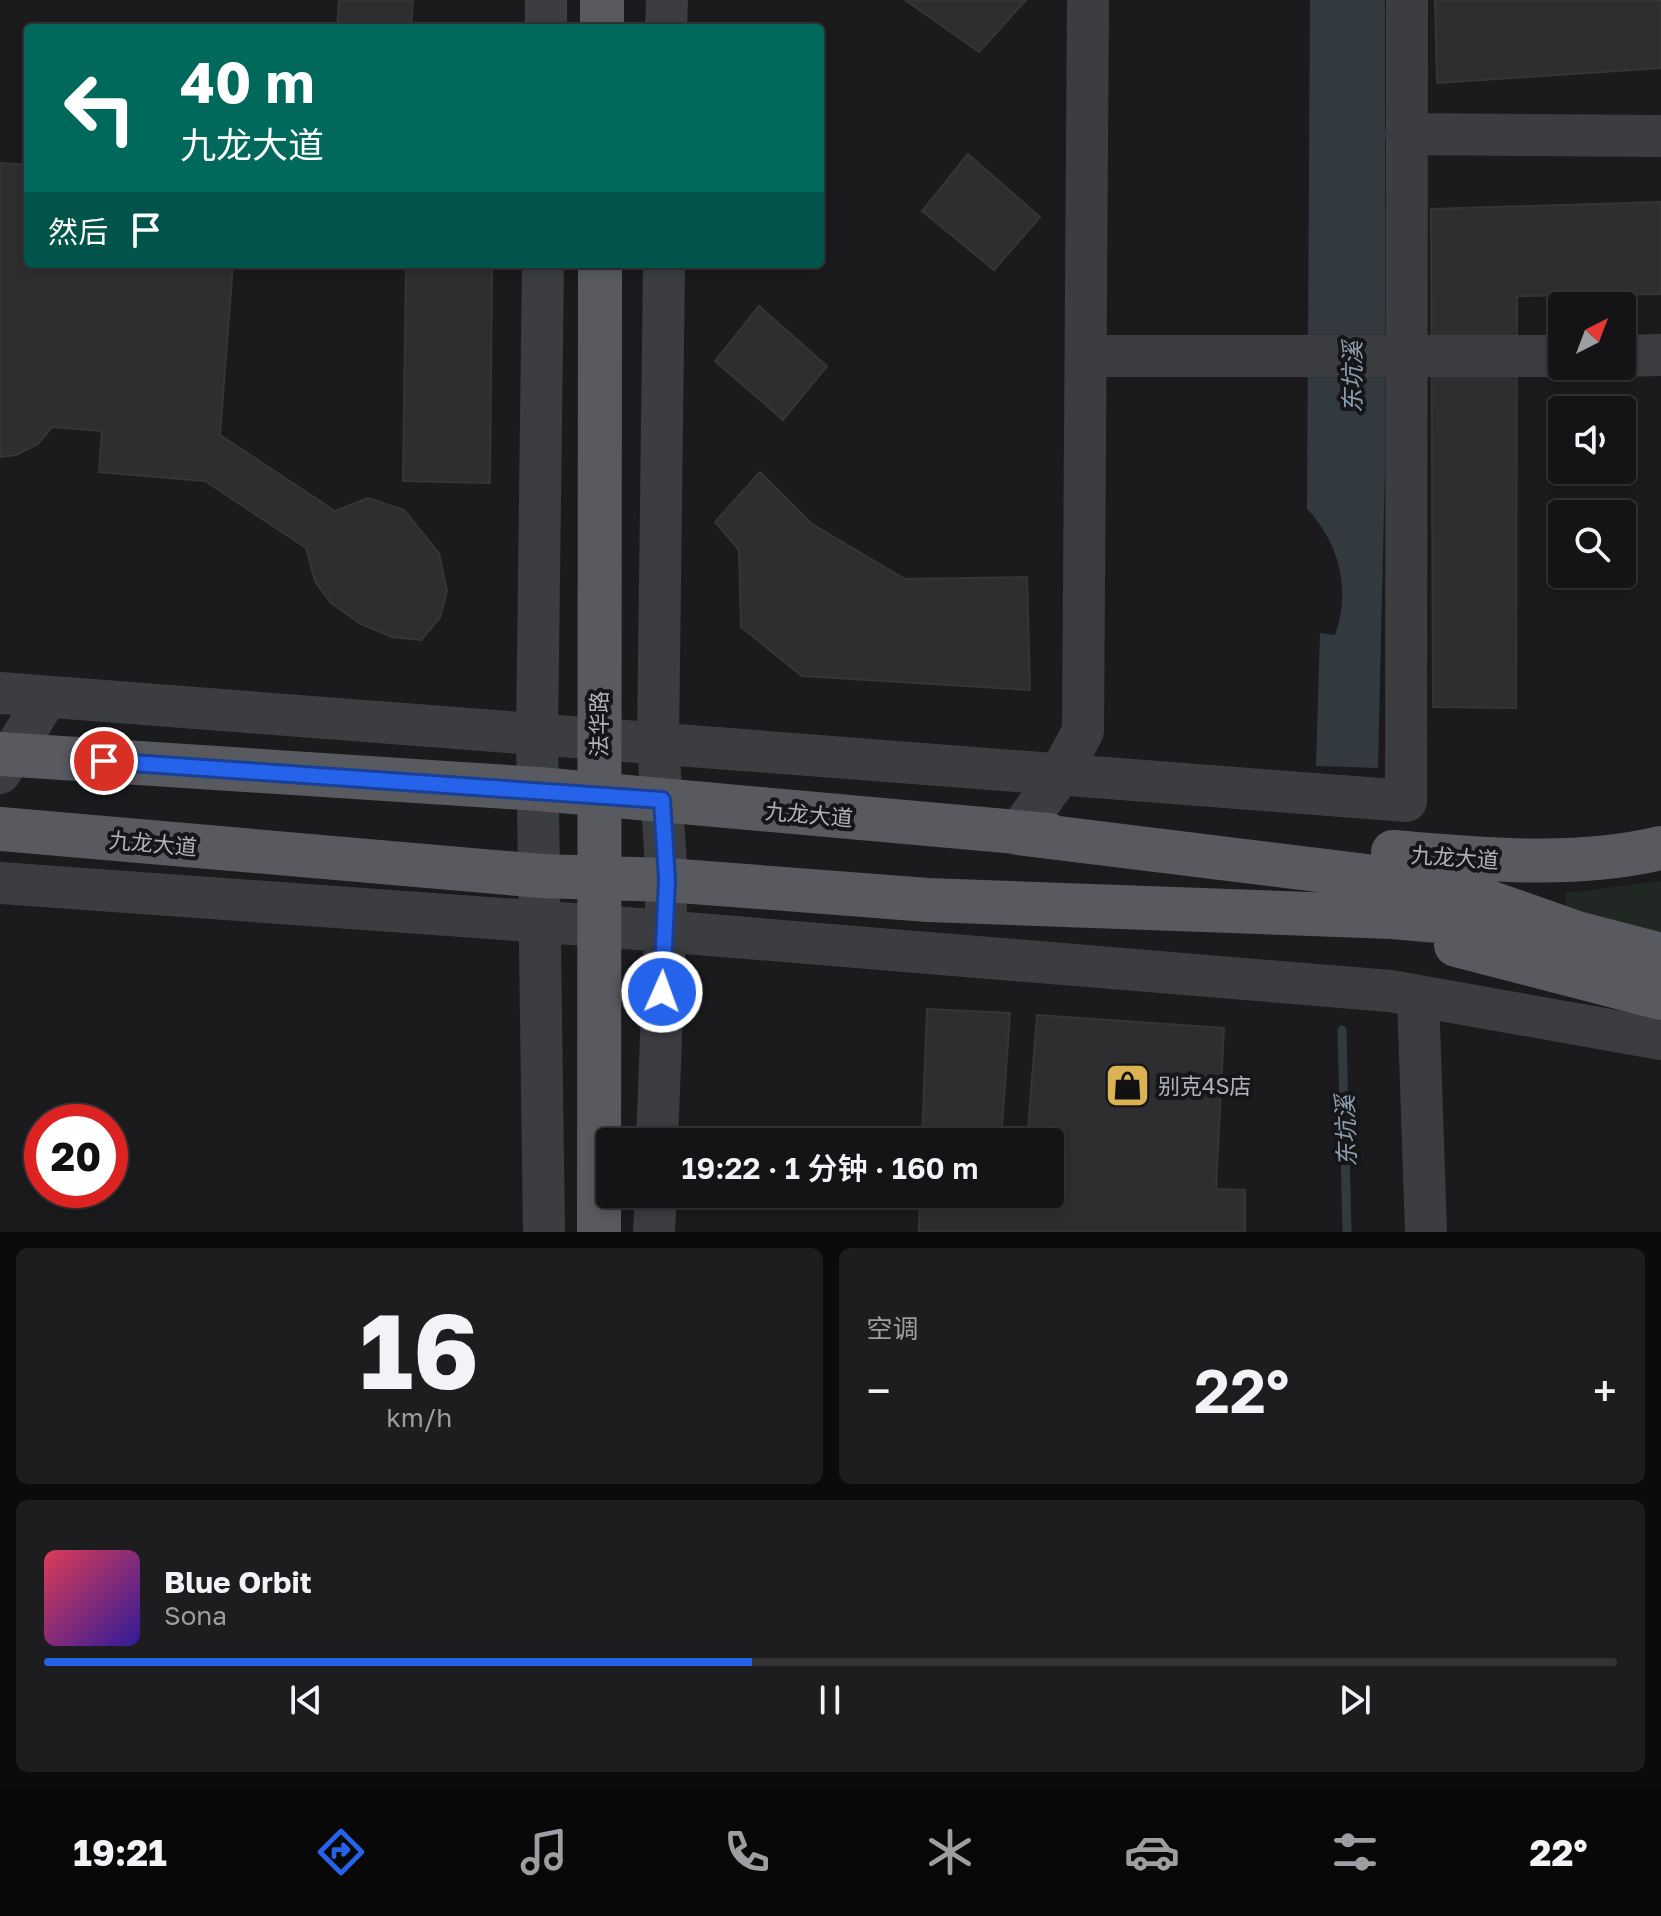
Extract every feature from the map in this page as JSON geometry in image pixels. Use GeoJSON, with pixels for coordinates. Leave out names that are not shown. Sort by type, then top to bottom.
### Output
{"type":"FeatureCollection","features":[{"type":"Feature","properties":{"kind":"main road"},"geometry":{"type":"LineString","coordinates":[[602,0],[602,24]]}},
{"type":"Feature","properties":{"kind":"main road","name":"法华路"},"geometry":{"type":"LineString","coordinates":[[599,1232],[601,879],[597,738],[600,268]]}},
{"type":"Feature","properties":{"kind":"main road","name":"九龙大道"},"geometry":{"type":"LineString","coordinates":[[4,760],[539,789],[1018,833],[1356,849],[1514,861],[1618,858],[1661,848]]}},
{"type":"Feature","properties":{"kind":"main road","name":"九龙大道"},"geometry":{"type":"LineString","coordinates":[[0,829],[542,876],[667,880],[928,900]]}},
{"type":"Feature","properties":{"kind":"main road"},"geometry":{"type":"LineString","coordinates":[[1018,833],[1440,885],[1577,933],[1661,955]]}},
{"type":"Feature","properties":{"kind":"main road"},"geometry":{"type":"LineString","coordinates":[[928,900],[1392,917],[1577,933]]}},
{"type":"Feature","properties":{"kind":"main road"},"geometry":{"type":"LineString","coordinates":[[928,900],[1196,935],[1467,946],[1661,998]]}},
{"type":"Feature","properties":{"kind":"street"},"geometry":{"type":"LineString","coordinates":[[546,0],[546,24]]}},
{"type":"Feature","properties":{"kind":"street"},"geometry":{"type":"LineString","coordinates":[[666,24],[667,0]]}},
{"type":"Feature","properties":{"kind":"street"},"geometry":{"type":"LineString","coordinates":[[1018,833],[1059,776],[1083,731],[1088,0]]}},
{"type":"Feature","properties":{"kind":"street"},"geometry":{"type":"LineString","coordinates":[[0,693],[1406,801],[1407,0]]}},
{"type":"Feature","properties":{"kind":"street"},"geometry":{"type":"LineString","coordinates":[[1406,134],[1661,136]]}},
{"type":"Feature","properties":{"kind":"street"},"geometry":{"type":"LineString","coordinates":[[543,268],[537,734],[542,876],[544,1232]]}},
{"type":"Feature","properties":{"kind":"street"},"geometry":{"type":"LineString","coordinates":[[657,1128],[667,880],[658,743],[664,268]]}},
{"type":"Feature","properties":{"kind":"street"},"geometry":{"type":"LineString","coordinates":[[1636,356],[1661,355]]}},
{"type":"Feature","properties":{"kind":"street"},"geometry":{"type":"LineString","coordinates":[[1087,356],[1548,356]]}},
{"type":"Feature","properties":{"kind":"street"},"geometry":{"type":"LineString","coordinates":[[4,760],[47,697]]}},
{"type":"Feature","properties":{"kind":"street"},"geometry":{"type":"LineString","coordinates":[[0,883],[601,926],[1418,996],[1661,1039]]}},
{"type":"Feature","properties":{"kind":"street"},"geometry":{"type":"LineString","coordinates":[[1418,996],[1426,1232]]}},
{"type":"Feature","properties":{"kind":"street"},"geometry":{"type":"LineString","coordinates":[[654,1232],[655,1208]]}},
{"type":"Feature","properties":{"kind":"shaded area"},"geometry":{"type":"Polygon","coordinates":[[[1661,881],[1661,933],[1566,908],[1566,893],[1661,881]]]}},
{"type":"Feature","properties":{"kind":"water"},"geometry":{"type":"Polygon","coordinates":[[[1310,0],[1385,0],[1385,468],[1378,768],[1316,766],[1320,633],[1335,635],[1340,618],[1342,585],[1335,552],[1307,509],[1310,0]]]}},
{"type":"Feature","properties":{"kind":"building"},"geometry":{"type":"Polygon","coordinates":[[[339,0],[413,0],[411,24],[337,24],[339,0]]]}},
{"type":"Feature","properties":{"kind":"building"},"geometry":{"type":"Polygon","coordinates":[[[905,0],[1026,0],[979,52],[905,0]]]}},
{"type":"Feature","properties":{"kind":"building"},"geometry":{"type":"Polygon","coordinates":[[[1435,0],[1661,0],[1661,68],[1437,83],[1435,0]]]}},
{"type":"Feature","properties":{"kind":"building"},"geometry":{"type":"Polygon","coordinates":[[[968,154],[1040,217],[994,270],[922,211],[968,154]]]}},
{"type":"Feature","properties":{"kind":"building"},"geometry":{"type":"Polygon","coordinates":[[[0,163],[24,165],[24,268],[233,268],[220,435],[335,511],[368,498],[404,510],[439,553],[447,591],[440,618],[421,640],[392,637],[361,624],[331,603],[315,581],[306,548],[205,481],[99,472],[102,431],[52,427],[38,444],[16,455],[0,457],[0,163]]]}},
{"type":"Feature","properties":{"kind":"building"},"geometry":{"type":"Polygon","coordinates":[[[1661,202],[1661,294],[1548,292],[1548,296],[1517,296],[1516,708],[1433,707],[1431,209],[1661,202]]]}},
{"type":"Feature","properties":{"kind":"building"},"geometry":{"type":"Polygon","coordinates":[[[406,268],[492,268],[490,483],[403,481],[406,268]]]}},
{"type":"Feature","properties":{"kind":"building"},"geometry":{"type":"Polygon","coordinates":[[[759,306],[827,366],[783,420],[715,361],[759,306]]]}},
{"type":"Feature","properties":{"kind":"building"},"geometry":{"type":"Polygon","coordinates":[[[760,472],[812,524],[905,579],[1027,577],[1030,690],[802,676],[741,627],[739,550],[715,522],[760,472]]]}},
{"type":"Feature","properties":{"kind":"building"},"geometry":{"type":"Polygon","coordinates":[[[927,1009],[1010,1013],[1002,1128],[923,1128],[927,1009]]]}},
{"type":"Feature","properties":{"kind":"building","name":"别克4S店"},"geometry":{"type":"Polygon","coordinates":[[[1037,1015],[1224,1028],[1216,1189],[1245,1190],[1245,1232],[919,1232],[920,1208],[1064,1208],[1064,1128],[1028,1128],[1037,1015]]]}},
{"type":"Feature","properties":{"kind":"waterway","name":"东坑溪"},"geometry":{"type":"LineString","coordinates":[[1342,1030],[1347,1232]]}},
{"type":"Feature","properties":{"kind":"place","name":"别克4S店"},"geometry":{"type":"Point","coordinates":[1127,1085]}},
{"type":"Feature","properties":{"kind":"route"},"geometry":{"type":"LineString","coordinates":[[104,761],[662,800],[667,880],[662,992]]}}]}
